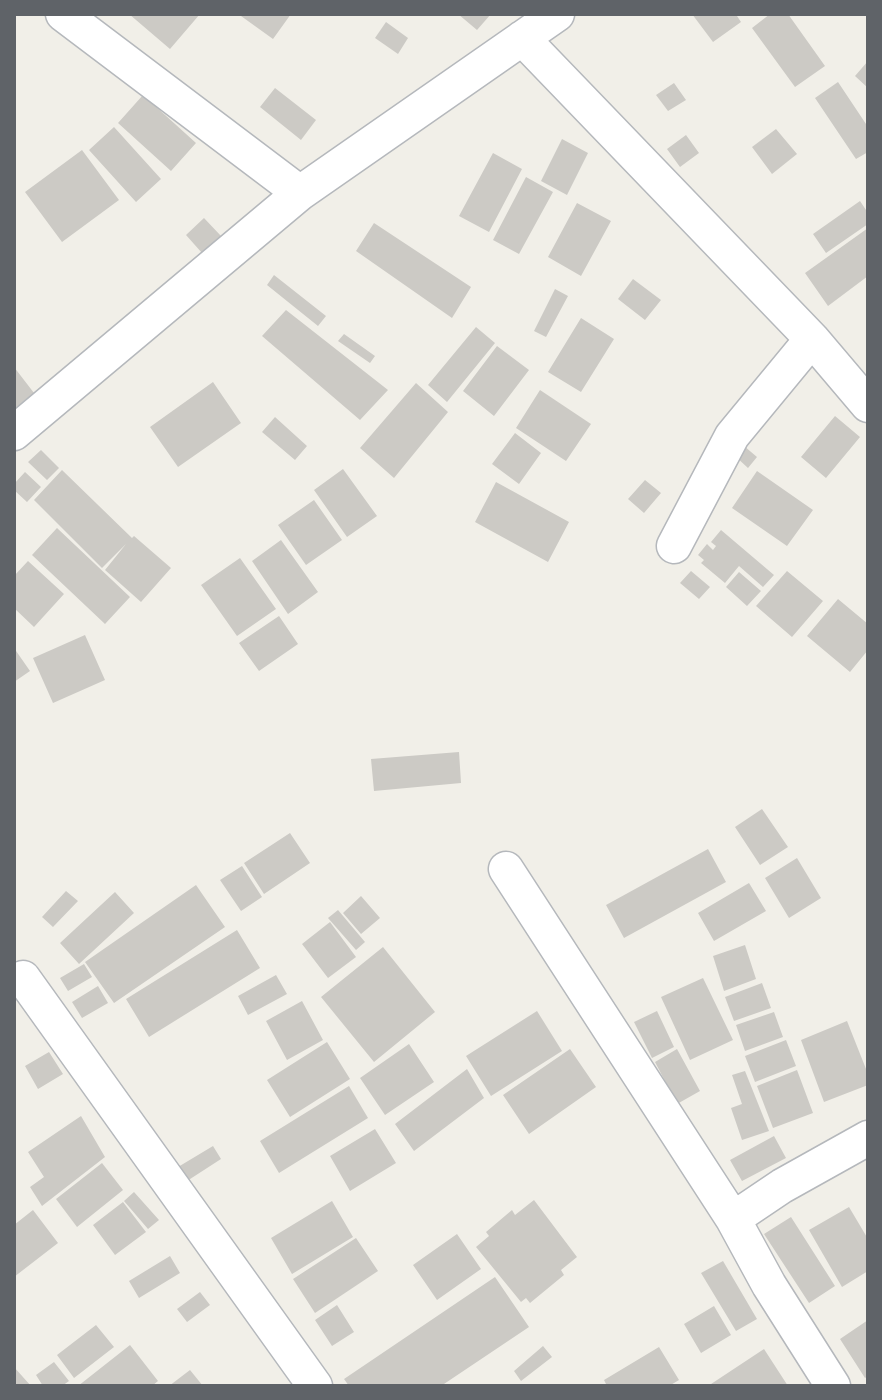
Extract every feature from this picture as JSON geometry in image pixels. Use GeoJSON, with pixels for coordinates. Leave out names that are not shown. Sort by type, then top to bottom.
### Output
{"type":"FeatureCollection","features":[{"type":"Feature","properties":{"kind":"street"},"geometry":{"type":"LineString","coordinates":[[63,14],[300,193]]}},
{"type":"Feature","properties":{"kind":"street"},"geometry":{"type":"LineString","coordinates":[[14,433],[300,193],[557,14]]}},
{"type":"Feature","properties":{"kind":"street"},"geometry":{"type":"LineString","coordinates":[[522,38],[812,339],[868,405]]}},
{"type":"Feature","properties":{"kind":"street"},"geometry":{"type":"LineString","coordinates":[[674,546],[732,436],[812,339]]}},
{"type":"Feature","properties":{"kind":"street"},"geometry":{"type":"LineString","coordinates":[[506,869],[733,1219],[769,1285],[833,1386]]}},
{"type":"Feature","properties":{"kind":"street"},"geometry":{"type":"LineString","coordinates":[[23,978],[315,1386]]}},
{"type":"Feature","properties":{"kind":"street"},"geometry":{"type":"LineString","coordinates":[[733,1219],[782,1186],[868,1138]]}},
{"type":"Feature","properties":{"kind":"building"},"geometry":{"type":"Polygon","coordinates":[[[129,14],[200,14],[170,49],[129,14]]]}},
{"type":"Feature","properties":{"kind":"building"},"geometry":{"type":"Polygon","coordinates":[[[291,14],[273,39],[241,16],[291,14]]]}},
{"type":"Feature","properties":{"kind":"building"},"geometry":{"type":"Polygon","coordinates":[[[458,14],[491,14],[477,30],[458,14]]]}},
{"type":"Feature","properties":{"kind":"building"},"geometry":{"type":"Polygon","coordinates":[[[692,14],[740,14],[737,16],[741,22],[713,42],[692,14]]]}},
{"type":"Feature","properties":{"kind":"building"},"geometry":{"type":"Polygon","coordinates":[[[770,14],[788,14],[825,66],[795,87],[752,28],[770,14]]]}},
{"type":"Feature","properties":{"kind":"building"},"geometry":{"type":"Polygon","coordinates":[[[386,22],[408,38],[398,54],[375,38],[386,22]]]}},
{"type":"Feature","properties":{"kind":"building"},"geometry":{"type":"Polygon","coordinates":[[[868,61],[868,88],[855,76],[868,61]]]}},
{"type":"Feature","properties":{"kind":"building"},"geometry":{"type":"Polygon","coordinates":[[[838,82],[868,127],[868,152],[856,159],[815,98],[838,82]]]}},
{"type":"Feature","properties":{"kind":"building"},"geometry":{"type":"Polygon","coordinates":[[[674,83],[686,100],[668,111],[656,95],[674,83]]]}},
{"type":"Feature","properties":{"kind":"building"},"geometry":{"type":"Polygon","coordinates":[[[275,88],[316,120],[301,140],[260,107],[275,88]]]}},
{"type":"Feature","properties":{"kind":"building"},"geometry":{"type":"Polygon","coordinates":[[[143,95],[196,143],[171,171],[118,123],[143,95]]]}},
{"type":"Feature","properties":{"kind":"building"},"geometry":{"type":"Polygon","coordinates":[[[114,127],[161,179],[136,202],[89,150],[114,127]]]}},
{"type":"Feature","properties":{"kind":"building"},"geometry":{"type":"Polygon","coordinates":[[[776,129],[797,154],[772,174],[752,147],[776,129]]]}},
{"type":"Feature","properties":{"kind":"building"},"geometry":{"type":"Polygon","coordinates":[[[686,135],[699,153],[680,167],[667,149],[686,135]]]}},
{"type":"Feature","properties":{"kind":"building"},"geometry":{"type":"Polygon","coordinates":[[[562,139],[588,153],[567,195],[541,181],[562,139]]]}},
{"type":"Feature","properties":{"kind":"building"},"geometry":{"type":"Polygon","coordinates":[[[82,150],[119,200],[62,242],[25,192],[82,150]]]}},
{"type":"Feature","properties":{"kind":"building"},"geometry":{"type":"Polygon","coordinates":[[[493,153],[522,169],[489,232],[459,216],[493,153]]]}},
{"type":"Feature","properties":{"kind":"building"},"geometry":{"type":"Polygon","coordinates":[[[526,177],[553,192],[519,254],[493,240],[526,177]]]}},
{"type":"Feature","properties":{"kind":"building"},"geometry":{"type":"Polygon","coordinates":[[[860,201],[868,213],[868,224],[826,253],[813,234],[860,201]]]}},
{"type":"Feature","properties":{"kind":"building"},"geometry":{"type":"Polygon","coordinates":[[[577,203],[611,221],[581,276],[548,257],[577,203]]]}},
{"type":"Feature","properties":{"kind":"building"},"geometry":{"type":"Polygon","coordinates":[[[204,218],[221,236],[202,253],[186,235],[204,218]]]}},
{"type":"Feature","properties":{"kind":"building"},"geometry":{"type":"Polygon","coordinates":[[[374,223],[471,287],[452,318],[356,251],[374,223]]]}},
{"type":"Feature","properties":{"kind":"building"},"geometry":{"type":"Polygon","coordinates":[[[868,228],[868,276],[828,306],[805,273],[868,228]]]}},
{"type":"Feature","properties":{"kind":"building"},"geometry":{"type":"Polygon","coordinates":[[[274,275],[326,316],[318,326],[267,285],[274,275]]]}},
{"type":"Feature","properties":{"kind":"building"},"geometry":{"type":"Polygon","coordinates":[[[633,279],[661,300],[645,320],[618,299],[633,279]]]}},
{"type":"Feature","properties":{"kind":"building"},"geometry":{"type":"Polygon","coordinates":[[[555,289],[568,296],[546,337],[534,331],[555,289]]]}},
{"type":"Feature","properties":{"kind":"building"},"geometry":{"type":"Polygon","coordinates":[[[286,310],[388,390],[360,420],[262,336],[286,310]]]}},
{"type":"Feature","properties":{"kind":"building"},"geometry":{"type":"Polygon","coordinates":[[[581,318],[614,339],[581,392],[548,372],[581,318]]]}},
{"type":"Feature","properties":{"kind":"building"},"geometry":{"type":"Polygon","coordinates":[[[476,327],[495,343],[447,402],[428,385],[476,327]]]}},
{"type":"Feature","properties":{"kind":"building"},"geometry":{"type":"Polygon","coordinates":[[[344,334],[375,356],[370,363],[338,341],[344,334]]]}},
{"type":"Feature","properties":{"kind":"building"},"geometry":{"type":"Polygon","coordinates":[[[497,346],[529,370],[494,416],[463,391],[497,346]]]}},
{"type":"Feature","properties":{"kind":"building"},"geometry":{"type":"Polygon","coordinates":[[[14,367],[34,393],[14,409],[14,367]]]}},
{"type":"Feature","properties":{"kind":"building"},"geometry":{"type":"Polygon","coordinates":[[[213,382],[241,423],[178,467],[150,427],[213,382]]]}},
{"type":"Feature","properties":{"kind":"building"},"geometry":{"type":"Polygon","coordinates":[[[416,383],[448,412],[394,478],[360,448],[416,383]]]}},
{"type":"Feature","properties":{"kind":"building"},"geometry":{"type":"Polygon","coordinates":[[[540,390],[591,424],[566,461],[516,428],[540,390]]]}},
{"type":"Feature","properties":{"kind":"building"},"geometry":{"type":"Polygon","coordinates":[[[835,416],[860,437],[826,478],[801,457],[835,416]]]}},
{"type":"Feature","properties":{"kind":"building"},"geometry":{"type":"Polygon","coordinates":[[[275,417],[307,446],[295,460],[262,432],[275,417]]]}},
{"type":"Feature","properties":{"kind":"building"},"geometry":{"type":"Polygon","coordinates":[[[515,433],[541,453],[519,484],[492,464],[515,433]]]}},
{"type":"Feature","properties":{"kind":"building"},"geometry":{"type":"Polygon","coordinates":[[[744,446],[757,457],[748,468],[735,456],[744,446]]]}},
{"type":"Feature","properties":{"kind":"building"},"geometry":{"type":"Polygon","coordinates":[[[41,450],[59,468],[47,480],[28,462],[41,450]]]}},
{"type":"Feature","properties":{"kind":"building"},"geometry":{"type":"Polygon","coordinates":[[[343,469],[377,516],[347,537],[314,490],[343,469]]]}},
{"type":"Feature","properties":{"kind":"building"},"geometry":{"type":"Polygon","coordinates":[[[62,470],[132,538],[134,536],[171,568],[141,602],[105,570],[126,544],[102,568],[34,500],[62,470]]]}},
{"type":"Feature","properties":{"kind":"building"},"geometry":{"type":"Polygon","coordinates":[[[757,471],[813,510],[787,546],[732,508],[757,471]]]}},
{"type":"Feature","properties":{"kind":"building"},"geometry":{"type":"Polygon","coordinates":[[[25,472],[41,487],[27,502],[14,490],[14,484],[25,472]]]}},
{"type":"Feature","properties":{"kind":"building"},"geometry":{"type":"Polygon","coordinates":[[[645,480],[661,493],[644,513],[628,499],[645,480]]]}},
{"type":"Feature","properties":{"kind":"building"},"geometry":{"type":"Polygon","coordinates":[[[496,482],[569,522],[548,562],[475,522],[496,482]]]}},
{"type":"Feature","properties":{"kind":"building"},"geometry":{"type":"Polygon","coordinates":[[[314,500],[342,540],[306,565],[278,525],[314,500]]]}},
{"type":"Feature","properties":{"kind":"building"},"geometry":{"type":"Polygon","coordinates":[[[57,528],[130,597],[105,624],[32,555],[57,528]]]}},
{"type":"Feature","properties":{"kind":"building"},"geometry":{"type":"Polygon","coordinates":[[[721,530],[774,575],[763,587],[739,566],[725,583],[701,563],[704,560],[698,555],[707,544],[713,550],[716,546],[711,542],[721,530]]]}},
{"type":"Feature","properties":{"kind":"building"},"geometry":{"type":"Polygon","coordinates":[[[281,540],[318,592],[288,614],[252,561],[281,540]]]}},
{"type":"Feature","properties":{"kind":"building"},"geometry":{"type":"Polygon","coordinates":[[[240,558],[276,609],[237,636],[201,585],[240,558]]]}},
{"type":"Feature","properties":{"kind":"building"},"geometry":{"type":"Polygon","coordinates":[[[28,561],[64,594],[34,627],[14,608],[14,576],[28,561]]]}},
{"type":"Feature","properties":{"kind":"building"},"geometry":{"type":"Polygon","coordinates":[[[691,571],[710,587],[699,599],[680,583],[691,571]]]}},
{"type":"Feature","properties":{"kind":"building"},"geometry":{"type":"Polygon","coordinates":[[[787,571],[823,601],[792,637],[756,606],[787,571]]]}},
{"type":"Feature","properties":{"kind":"building"},"geometry":{"type":"Polygon","coordinates":[[[739,572],[761,591],[747,606],[726,587],[739,572]]]}},
{"type":"Feature","properties":{"kind":"building"},"geometry":{"type":"Polygon","coordinates":[[[838,599],[868,624],[868,650],[850,672],[807,636],[838,599]]]}},
{"type":"Feature","properties":{"kind":"building"},"geometry":{"type":"Polygon","coordinates":[[[279,616],[298,644],[259,671],[239,643],[279,616]]]}},
{"type":"Feature","properties":{"kind":"building"},"geometry":{"type":"Polygon","coordinates":[[[85,635],[105,680],[53,703],[33,658],[85,635]]]}},
{"type":"Feature","properties":{"kind":"building"},"geometry":{"type":"Polygon","coordinates":[[[14,648],[30,671],[14,682],[14,648]]]}},
{"type":"Feature","properties":{"kind":"building"},"geometry":{"type":"Polygon","coordinates":[[[459,752],[461,783],[374,791],[371,759],[459,752]]]}},
{"type":"Feature","properties":{"kind":"building"},"geometry":{"type":"Polygon","coordinates":[[[762,809],[788,847],[760,865],[735,827],[762,809]]]}},
{"type":"Feature","properties":{"kind":"building"},"geometry":{"type":"Polygon","coordinates":[[[290,833],[310,863],[264,894],[244,863],[290,833]]]}},
{"type":"Feature","properties":{"kind":"building"},"geometry":{"type":"Polygon","coordinates":[[[708,849],[726,882],[624,938],[606,905],[708,849]]]}},
{"type":"Feature","properties":{"kind":"building"},"geometry":{"type":"Polygon","coordinates":[[[797,858],[821,898],[789,918],[765,878],[797,858]]]}},
{"type":"Feature","properties":{"kind":"building"},"geometry":{"type":"Polygon","coordinates":[[[242,866],[262,897],[241,911],[220,880],[242,866]]]}},
{"type":"Feature","properties":{"kind":"building"},"geometry":{"type":"Polygon","coordinates":[[[749,883],[766,911],[714,941],[698,913],[749,883]]]}},
{"type":"Feature","properties":{"kind":"building"},"geometry":{"type":"Polygon","coordinates":[[[196,885],[225,927],[114,1003],[85,962],[196,885]]]}},
{"type":"Feature","properties":{"kind":"building"},"geometry":{"type":"Polygon","coordinates":[[[66,891],[78,901],[53,927],[42,917],[66,891]]]}},
{"type":"Feature","properties":{"kind":"building"},"geometry":{"type":"Polygon","coordinates":[[[115,892],[134,913],[79,964],[60,943],[115,892]]]}},
{"type":"Feature","properties":{"kind":"building"},"geometry":{"type":"Polygon","coordinates":[[[361,896],[380,918],[361,934],[343,913],[361,896]]]}},
{"type":"Feature","properties":{"kind":"building"},"geometry":{"type":"Polygon","coordinates":[[[338,910],[365,942],[356,950],[328,918],[338,910]]]}},
{"type":"Feature","properties":{"kind":"building"},"geometry":{"type":"Polygon","coordinates":[[[330,922],[356,957],[328,978],[302,944],[330,922]]]}},
{"type":"Feature","properties":{"kind":"building"},"geometry":{"type":"Polygon","coordinates":[[[237,930],[260,968],[149,1037],[126,999],[237,930]]]}},
{"type":"Feature","properties":{"kind":"building"},"geometry":{"type":"Polygon","coordinates":[[[745,945],[756,979],[724,991],[713,956],[745,945]]]}},
{"type":"Feature","properties":{"kind":"building"},"geometry":{"type":"Polygon","coordinates":[[[383,947],[435,1012],[374,1062],[321,997],[383,947]]]}},
{"type":"Feature","properties":{"kind":"building"},"geometry":{"type":"Polygon","coordinates":[[[84,964],[92,977],[68,991],[60,978],[84,964]]]}},
{"type":"Feature","properties":{"kind":"building"},"geometry":{"type":"Polygon","coordinates":[[[276,975],[287,994],[248,1015],[238,996],[276,975]]]}},
{"type":"Feature","properties":{"kind":"building"},"geometry":{"type":"Polygon","coordinates":[[[703,978],[733,1040],[690,1060],[661,997],[703,978]]]}},
{"type":"Feature","properties":{"kind":"building"},"geometry":{"type":"Polygon","coordinates":[[[762,983],[771,1008],[734,1021],[725,997],[762,983]]]}},
{"type":"Feature","properties":{"kind":"building"},"geometry":{"type":"Polygon","coordinates":[[[98,986],[108,1003],[82,1018],[72,1002],[98,986]]]}},
{"type":"Feature","properties":{"kind":"building"},"geometry":{"type":"Polygon","coordinates":[[[302,1001],[323,1040],[287,1060],[266,1021],[302,1001]]]}},
{"type":"Feature","properties":{"kind":"building"},"geometry":{"type":"Polygon","coordinates":[[[537,1011],[562,1051],[491,1096],[466,1056],[537,1011]]]}},
{"type":"Feature","properties":{"kind":"building"},"geometry":{"type":"Polygon","coordinates":[[[657,1011],[674,1047],[652,1058],[634,1022],[657,1011]]]}},
{"type":"Feature","properties":{"kind":"building"},"geometry":{"type":"Polygon","coordinates":[[[774,1012],[783,1037],[745,1051],[736,1025],[774,1012]]]}},
{"type":"Feature","properties":{"kind":"building"},"geometry":{"type":"Polygon","coordinates":[[[847,1021],[868,1074],[868,1085],[824,1102],[801,1040],[847,1021]]]}},
{"type":"Feature","properties":{"kind":"building"},"geometry":{"type":"Polygon","coordinates":[[[786,1040],[796,1066],[755,1082],[745,1056],[786,1040]]]}},
{"type":"Feature","properties":{"kind":"building"},"geometry":{"type":"Polygon","coordinates":[[[327,1042],[350,1079],[290,1117],[267,1080],[327,1042]]]}},
{"type":"Feature","properties":{"kind":"building"},"geometry":{"type":"Polygon","coordinates":[[[409,1044],[434,1082],[385,1115],[360,1078],[409,1044]]]}},
{"type":"Feature","properties":{"kind":"building"},"geometry":{"type":"Polygon","coordinates":[[[570,1049],[596,1087],[529,1134],[503,1095],[570,1049]]]}},
{"type":"Feature","properties":{"kind":"building"},"geometry":{"type":"Polygon","coordinates":[[[677,1049],[700,1091],[677,1104],[655,1062],[677,1049]]]}},
{"type":"Feature","properties":{"kind":"building"},"geometry":{"type":"Polygon","coordinates":[[[49,1052],[63,1074],[38,1089],[25,1066],[49,1052]]]}},
{"type":"Feature","properties":{"kind":"building"},"geometry":{"type":"Polygon","coordinates":[[[467,1069],[484,1098],[414,1151],[395,1124],[467,1069]]]}},
{"type":"Feature","properties":{"kind":"building"},"geometry":{"type":"Polygon","coordinates":[[[797,1070],[813,1113],[773,1128],[757,1086],[797,1070]]]}},
{"type":"Feature","properties":{"kind":"building"},"geometry":{"type":"Polygon","coordinates":[[[745,1071],[769,1131],[742,1140],[731,1108],[742,1104],[732,1075],[745,1071]]]}},
{"type":"Feature","properties":{"kind":"building"},"geometry":{"type":"Polygon","coordinates":[[[349,1086],[368,1118],[279,1173],[260,1141],[349,1086]]]}},
{"type":"Feature","properties":{"kind":"building"},"geometry":{"type":"Polygon","coordinates":[[[81,1116],[105,1157],[42,1206],[30,1187],[44,1177],[28,1152],[81,1116]]]}},
{"type":"Feature","properties":{"kind":"building"},"geometry":{"type":"Polygon","coordinates":[[[375,1129],[396,1163],[350,1191],[330,1156],[375,1129]]]}},
{"type":"Feature","properties":{"kind":"building"},"geometry":{"type":"Polygon","coordinates":[[[774,1136],[786,1158],[742,1181],[730,1160],[774,1136]]]}},
{"type":"Feature","properties":{"kind":"building"},"geometry":{"type":"Polygon","coordinates":[[[213,1146],[221,1159],[187,1181],[178,1167],[213,1146]]]}},
{"type":"Feature","properties":{"kind":"building"},"geometry":{"type":"Polygon","coordinates":[[[102,1163],[123,1190],[77,1227],[56,1199],[102,1163]]]}},
{"type":"Feature","properties":{"kind":"building"},"geometry":{"type":"Polygon","coordinates":[[[134,1192],[159,1220],[148,1229],[124,1201],[134,1192]]]}},
{"type":"Feature","properties":{"kind":"building"},"geometry":{"type":"Polygon","coordinates":[[[534,1200],[577,1257],[561,1270],[564,1275],[530,1303],[526,1298],[521,1302],[476,1247],[489,1236],[486,1232],[512,1210],[515,1215],[534,1200]]]}},
{"type":"Feature","properties":{"kind":"building"},"geometry":{"type":"Polygon","coordinates":[[[332,1201],[353,1237],[292,1274],[271,1238],[332,1201]]]}},
{"type":"Feature","properties":{"kind":"building"},"geometry":{"type":"Polygon","coordinates":[[[123,1202],[146,1232],[115,1255],[93,1225],[123,1202]]]}},
{"type":"Feature","properties":{"kind":"building"},"geometry":{"type":"Polygon","coordinates":[[[849,1207],[868,1239],[868,1271],[842,1287],[809,1230],[849,1207]]]}},
{"type":"Feature","properties":{"kind":"building"},"geometry":{"type":"Polygon","coordinates":[[[33,1210],[58,1243],[14,1277],[14,1225],[33,1210]]]}},
{"type":"Feature","properties":{"kind":"building"},"geometry":{"type":"Polygon","coordinates":[[[791,1217],[835,1286],[809,1303],[764,1234],[791,1217]]]}},
{"type":"Feature","properties":{"kind":"building"},"geometry":{"type":"Polygon","coordinates":[[[457,1234],[481,1269],[437,1300],[413,1265],[457,1234]]]}},
{"type":"Feature","properties":{"kind":"building"},"geometry":{"type":"Polygon","coordinates":[[[356,1238],[378,1271],[315,1313],[293,1279],[356,1238]]]}},
{"type":"Feature","properties":{"kind":"building"},"geometry":{"type":"Polygon","coordinates":[[[170,1256],[180,1273],[139,1298],[129,1281],[170,1256]]]}},
{"type":"Feature","properties":{"kind":"building"},"geometry":{"type":"Polygon","coordinates":[[[723,1261],[757,1319],[736,1331],[701,1273],[723,1261]]]}},
{"type":"Feature","properties":{"kind":"building"},"geometry":{"type":"Polygon","coordinates":[[[495,1277],[529,1327],[441,1386],[349,1386],[344,1379],[495,1277]]]}},
{"type":"Feature","properties":{"kind":"building"},"geometry":{"type":"Polygon","coordinates":[[[200,1292],[210,1305],[187,1322],[177,1309],[200,1292]]]}},
{"type":"Feature","properties":{"kind":"building"},"geometry":{"type":"Polygon","coordinates":[[[337,1305],[354,1332],[332,1346],[315,1320],[337,1305]]]}},
{"type":"Feature","properties":{"kind":"building"},"geometry":{"type":"Polygon","coordinates":[[[714,1306],[731,1335],[701,1353],[684,1324],[714,1306]]]}},
{"type":"Feature","properties":{"kind":"building"},"geometry":{"type":"Polygon","coordinates":[[[868,1320],[868,1376],[865,1378],[840,1339],[868,1320]]]}},
{"type":"Feature","properties":{"kind":"building"},"geometry":{"type":"Polygon","coordinates":[[[96,1325],[114,1347],[74,1378],[57,1355],[96,1325]]]}},
{"type":"Feature","properties":{"kind":"building"},"geometry":{"type":"Polygon","coordinates":[[[130,1345],[158,1381],[152,1386],[78,1386],[130,1345]]]}},
{"type":"Feature","properties":{"kind":"building"},"geometry":{"type":"Polygon","coordinates":[[[543,1346],[552,1357],[521,1381],[514,1371],[543,1346]]]}},
{"type":"Feature","properties":{"kind":"building"},"geometry":{"type":"Polygon","coordinates":[[[659,1347],[679,1380],[669,1386],[607,1386],[604,1380],[659,1347]]]}},
{"type":"Feature","properties":{"kind":"building"},"geometry":{"type":"Polygon","coordinates":[[[764,1349],[788,1386],[708,1386],[764,1349]]]}},
{"type":"Feature","properties":{"kind":"building"},"geometry":{"type":"Polygon","coordinates":[[[54,1362],[69,1381],[62,1386],[43,1386],[36,1375],[54,1362]]]}},
{"type":"Feature","properties":{"kind":"building"},"geometry":{"type":"Polygon","coordinates":[[[14,1367],[31,1386],[14,1386],[14,1367]]]}},
{"type":"Feature","properties":{"kind":"building"},"geometry":{"type":"Polygon","coordinates":[[[190,1370],[203,1386],[169,1386],[190,1370]]]}}]}
